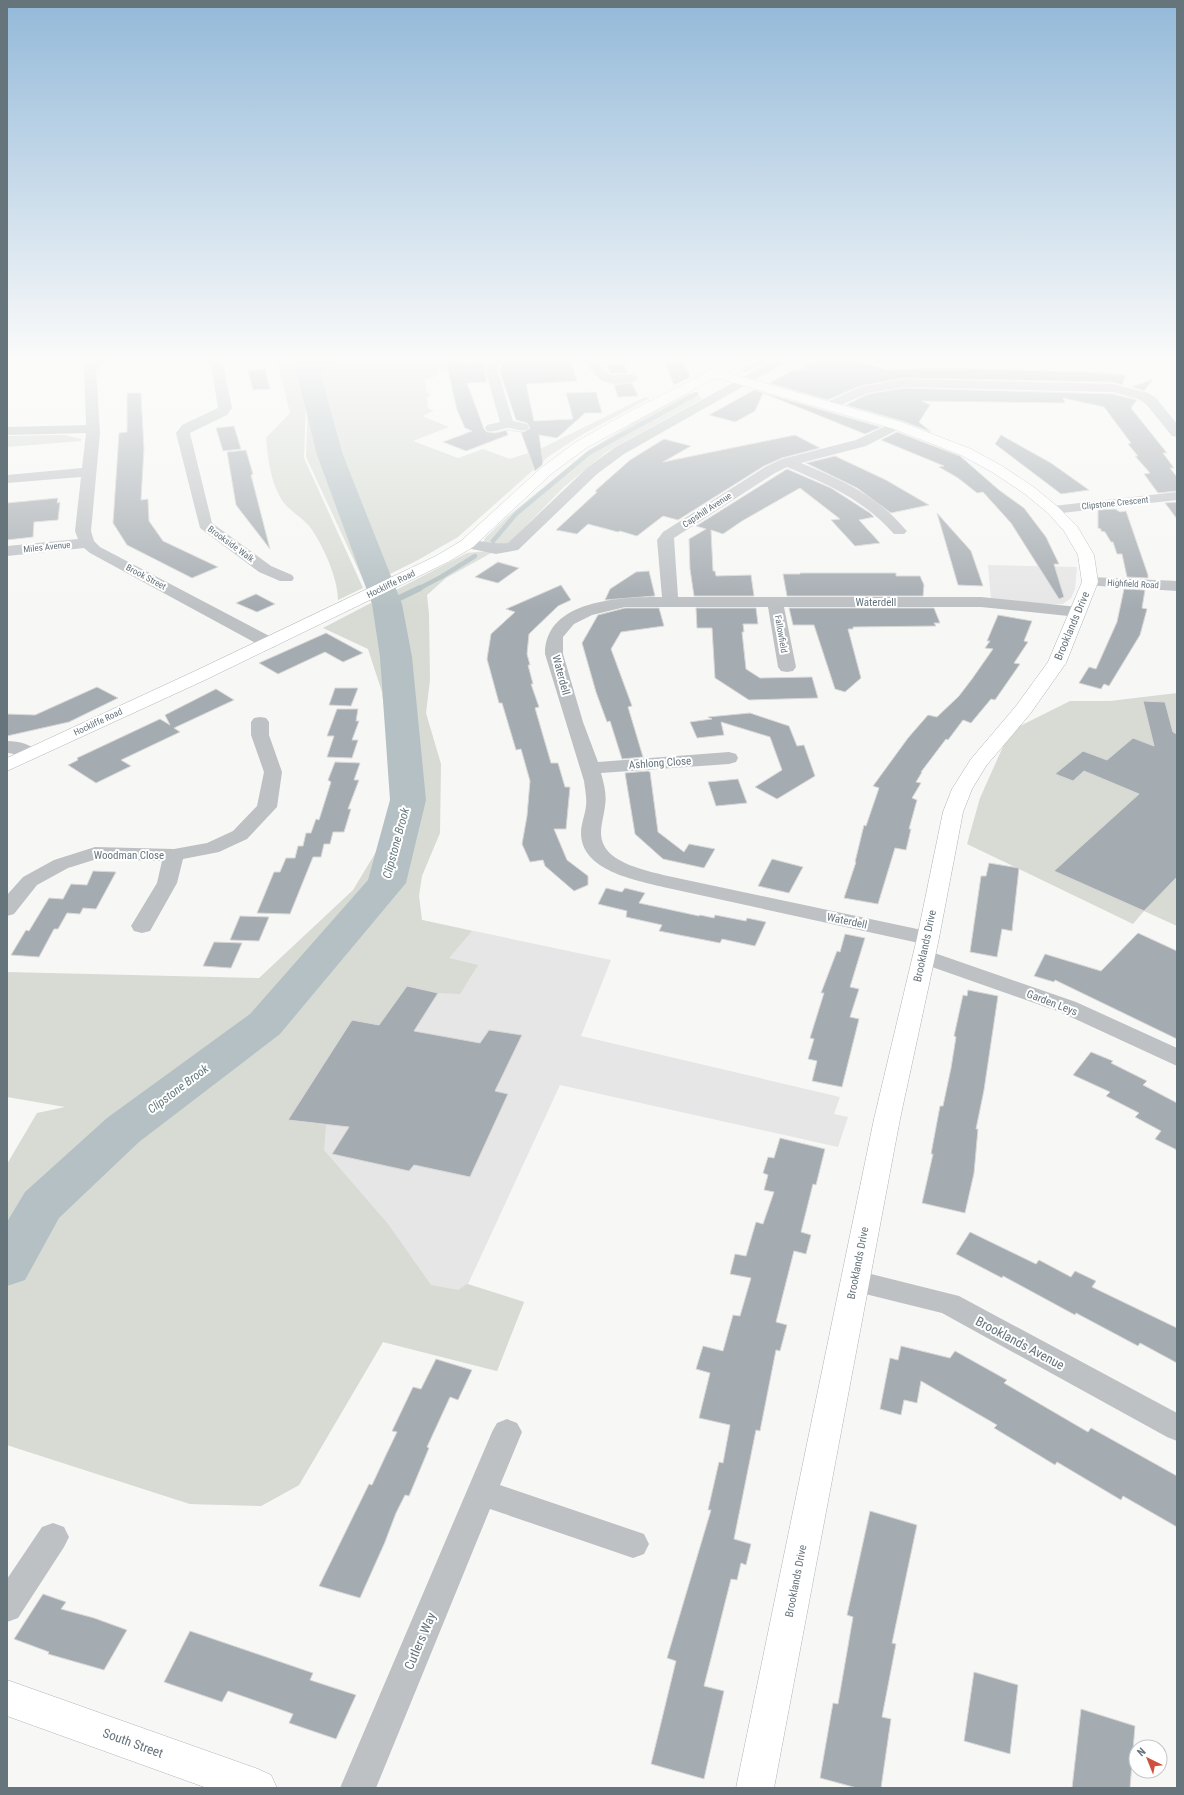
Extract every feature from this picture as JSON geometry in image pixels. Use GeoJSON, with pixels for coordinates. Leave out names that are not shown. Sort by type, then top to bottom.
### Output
{"type":"FeatureCollection","features":[{"type":"Feature","properties":{"kind":"street"},"geometry":{"type":"LineString","coordinates":[[87,543],[83,531],[92,441]]}},
{"type":"Feature","properties":{"kind":"street","name":"Brookside Walk"},"geometry":{"type":"LineString","coordinates":[[185,441],[204,525],[265,569],[286,578]]}},
{"type":"Feature","properties":{"kind":"street","name":"Hockliffe Road"},"geometry":{"type":"LineString","coordinates":[[7,764],[364,598],[442,559],[467,544],[546,471],[588,441]]}},
{"type":"Feature","properties":{"kind":"street"},"geometry":{"type":"LineString","coordinates":[[467,544],[496,550],[513,547],[592,471],[619,451],[638,441]]}},
{"type":"Feature","properties":{"kind":"street","name":"Capshill Avenue"},"geometry":{"type":"LineString","coordinates":[[670,601],[665,540],[668,534],[770,470],[787,462],[865,441]]}},
{"type":"Feature","properties":{"kind":"street","name":"Brooklands Drive"},"geometry":{"type":"LineString","coordinates":[[755,1788],[887,1118],[925,948],[953,812],[962,789],[978,763],[1023,710],[1057,664],[1090,582],[1086,556],[1071,529],[1053,510],[1010,478],[972,455],[936,441]]}},
{"type":"Feature","properties":{"kind":"street"},"geometry":{"type":"LineString","coordinates":[[787,462],[840,486],[863,499],[874,506],[899,531]]}},
{"type":"Feature","properties":{"kind":"street"},"geometry":{"type":"LineString","coordinates":[[7,480],[89,472]]}},
{"type":"Feature","properties":{"kind":"street","name":"Clipstone Crescent"},"geometry":{"type":"LineString","coordinates":[[1053,510],[1177,496]]}},
{"type":"Feature","properties":{"kind":"street","name":"Miles Avenue"},"geometry":{"type":"LineString","coordinates":[[7,551],[87,543]]}},
{"type":"Feature","properties":{"kind":"street","name":"Brook Street"},"geometry":{"type":"LineString","coordinates":[[87,543],[95,550],[269,642]]}},
{"type":"Feature","properties":{"kind":"street","name":"Highfield Road"},"geometry":{"type":"LineString","coordinates":[[1090,582],[1177,586]]}},
{"type":"Feature","properties":{"kind":"street","name":"Fallowfield"},"geometry":{"type":"LineString","coordinates":[[776,601],[787,667]]}},
{"type":"Feature","properties":{"kind":"street","name":"Waterdell"},"geometry":{"type":"LineString","coordinates":[[925,948],[663,882],[632,873],[615,865],[601,854],[594,846],[591,836],[596,800],[590,768],[554,654],[555,636],[566,622],[588,610],[625,602],[981,602],[1078,612]]}},
{"type":"Feature","properties":{"kind":"street","name":"Woodman Close"},"geometry":{"type":"LineString","coordinates":[[7,909],[30,881],[61,864],[88,855],[95,853],[174,855],[212,848],[240,835],[267,806],[273,772],[260,736],[260,722]]}},
{"type":"Feature","properties":{"kind":"street"},"geometry":{"type":"LineString","coordinates":[[7,747],[17,747],[30,754]]}},
{"type":"Feature","properties":{"kind":"street","name":"Ashlong Close"},"geometry":{"type":"LineString","coordinates":[[590,768],[729,758]]}},
{"type":"Feature","properties":{"kind":"street","name":"Woodman Close"},"geometry":{"type":"LineString","coordinates":[[142,926],[167,883],[174,855]]}},
{"type":"Feature","properties":{"kind":"street","name":"Garden Leys"},"geometry":{"type":"LineString","coordinates":[[925,948],[1068,1007],[1177,1058]]}},
{"type":"Feature","properties":{"kind":"street","name":"Brooklands Avenue"},"geometry":{"type":"LineString","coordinates":[[855,1281],[949,1304],[1177,1428]]}},
{"type":"Feature","properties":{"kind":"street","name":"Cutlers Way"},"geometry":{"type":"LineString","coordinates":[[358,1788],[507,1432]]}},
{"type":"Feature","properties":{"kind":"street"},"geometry":{"type":"LineString","coordinates":[[482,1493],[633,1544]]}},
{"type":"Feature","properties":{"kind":"street"},"geometry":{"type":"LineString","coordinates":[[7,1608],[53,1537]]}},
{"type":"Feature","properties":{"kind":"street","name":"South Street"},"geometry":{"type":"LineString","coordinates":[[7,1698],[258,1788]]}},
{"type":"Feature","properties":{"kind":"shaded area"},"geometry":{"type":"Polygon","coordinates":[[[7,441],[81,441],[81,441],[7,447],[7,441]]]}},
{"type":"Feature","properties":{"kind":"shaded area"},"geometry":{"type":"Polygon","coordinates":[[[266,441],[305,441],[304,458],[363,588],[338,600],[333,572],[320,543],[310,527],[283,501],[272,476],[266,441]]]}},
{"type":"Feature","properties":{"kind":"shaded area"},"geometry":{"type":"Polygon","coordinates":[[[307,441],[414,441],[458,458],[483,449],[510,459],[540,449],[557,441],[573,441],[549,456],[458,537],[418,560],[366,586],[306,457],[307,441]]]}},
{"type":"Feature","properties":{"kind":"shaded area"},"geometry":{"type":"Polygon","coordinates":[[[604,441],[626,441],[608,451],[564,487],[511,541],[505,545],[483,543],[485,538],[507,517],[589,450],[604,441]]]}},
{"type":"Feature","properties":{"kind":"shaded area"},"geometry":{"type":"Polygon","coordinates":[[[487,551],[493,552],[446,578],[427,595],[429,614],[430,680],[426,713],[441,764],[440,833],[422,876],[419,896],[422,920],[472,931],[449,958],[478,965],[460,994],[438,993],[408,986],[382,1026],[352,1020],[288,1120],[326,1125],[324,1150],[388,1224],[431,1285],[458,1290],[467,1284],[524,1302],[497,1371],[383,1342],[299,1485],[261,1506],[190,1504],[7,1445],[7,1164],[37,1113],[65,1107],[7,1097],[7,972],[259,978],[353,890],[388,832],[393,775],[382,692],[368,649],[323,628],[467,553],[487,551]]]}},
{"type":"Feature","properties":{"kind":"shaded area"},"geometry":{"type":"Polygon","coordinates":[[[988,565],[1077,567],[1075,589],[1071,598],[1063,604],[1039,604],[991,599],[988,565]]]}},
{"type":"Feature","properties":{"kind":"shaded area"},"geometry":{"type":"Polygon","coordinates":[[[1177,693],[1177,926],[1144,911],[1133,924],[967,844],[980,798],[1010,731],[1070,701],[1110,701],[1177,693]]]}},
{"type":"Feature","properties":{"kind":"shaded area"},"geometry":{"type":"Polygon","coordinates":[[[422,920],[611,960],[581,1036],[840,1097],[834,1114],[848,1117],[838,1147],[560,1085],[468,1284],[524,1302],[497,1371],[383,1342],[299,1485],[261,1506],[190,1504],[7,1445],[7,1365],[422,920]]]}},
{"type":"Feature","properties":{"kind":"building"},"geometry":{"type":"Polygon","coordinates":[[[118,441],[144,441],[141,500],[148,499],[149,521],[163,541],[218,567],[192,578],[127,545],[113,523],[118,441]]]}},
{"type":"Feature","properties":{"kind":"building"},"geometry":{"type":"Polygon","coordinates":[[[220,441],[238,441],[241,449],[223,451],[220,441]]]}},
{"type":"Feature","properties":{"kind":"building"},"geometry":{"type":"Polygon","coordinates":[[[446,441],[493,441],[466,451],[443,442],[446,441]]]}},
{"type":"Feature","properties":{"kind":"building"},"geometry":{"type":"Polygon","coordinates":[[[524,441],[540,441],[543,462],[542,465],[535,471],[524,441]]]}},
{"type":"Feature","properties":{"kind":"building"},"geometry":{"type":"Polygon","coordinates":[[[661,441],[671,441],[691,446],[663,462],[767,441],[806,441],[820,448],[782,458],[764,466],[678,520],[663,516],[637,536],[588,524],[577,534],[556,530],[597,492],[595,491],[630,460],[661,441]]]}},
{"type":"Feature","properties":{"kind":"building"},"geometry":{"type":"Polygon","coordinates":[[[883,441],[920,441],[960,456],[999,490],[1024,508],[1046,537],[1059,564],[1054,564],[1064,597],[1059,599],[1011,523],[983,492],[977,493],[958,478],[939,467],[944,466],[883,441]]]}},
{"type":"Feature","properties":{"kind":"building"},"geometry":{"type":"Polygon","coordinates":[[[997,441],[1011,441],[1051,463],[1089,490],[1061,494],[995,444],[997,441]]]}},
{"type":"Feature","properties":{"kind":"building"},"geometry":{"type":"Polygon","coordinates":[[[1129,441],[1157,441],[1167,453],[1163,453],[1174,468],[1170,468],[1177,477],[1177,491],[1158,493],[1144,474],[1150,473],[1135,456],[1138,456],[1128,444],[1131,443],[1129,441]]]}},
{"type":"Feature","properties":{"kind":"building"},"geometry":{"type":"Polygon","coordinates":[[[246,450],[270,549],[236,505],[227,452],[246,450]]]}},
{"type":"Feature","properties":{"kind":"building"},"geometry":{"type":"Polygon","coordinates":[[[835,456],[886,480],[929,505],[891,513],[857,488],[806,463],[835,456]]]}},
{"type":"Feature","properties":{"kind":"building"},"geometry":{"type":"Polygon","coordinates":[[[787,469],[831,488],[870,513],[874,517],[859,520],[880,543],[855,546],[831,520],[840,519],[800,488],[742,521],[723,534],[711,530],[713,571],[715,571],[716,576],[751,575],[754,596],[694,596],[690,569],[689,539],[706,529],[696,526],[787,469]]]}},
{"type":"Feature","properties":{"kind":"building"},"geometry":{"type":"Polygon","coordinates":[[[58,498],[57,503],[60,502],[58,520],[34,522],[33,537],[7,540],[7,503],[58,498]]]}},
{"type":"Feature","properties":{"kind":"building"},"geometry":{"type":"Polygon","coordinates":[[[1177,502],[1177,519],[1165,503],[1177,502]]]}},
{"type":"Feature","properties":{"kind":"building"},"geometry":{"type":"Polygon","coordinates":[[[1115,509],[1120,512],[1126,511],[1148,578],[1127,577],[1122,554],[1117,554],[1113,542],[1111,542],[1105,532],[1098,528],[1098,510],[1115,509]]]}},
{"type":"Feature","properties":{"kind":"building"},"geometry":{"type":"Polygon","coordinates":[[[937,513],[971,551],[983,586],[958,585],[937,513]]]}},
{"type":"Feature","properties":{"kind":"building"},"geometry":{"type":"Polygon","coordinates":[[[498,562],[519,568],[498,583],[475,577],[498,562]]]}},
{"type":"Feature","properties":{"kind":"building"},"geometry":{"type":"Polygon","coordinates":[[[649,571],[655,596],[605,600],[610,589],[636,572],[649,571]]]}},
{"type":"Feature","properties":{"kind":"building"},"geometry":{"type":"Polygon","coordinates":[[[896,573],[896,576],[920,576],[924,585],[923,596],[787,596],[783,574],[896,573]]]}},
{"type":"Feature","properties":{"kind":"building"},"geometry":{"type":"Polygon","coordinates":[[[561,585],[571,600],[558,606],[529,634],[527,654],[533,684],[531,684],[539,707],[535,708],[551,763],[558,763],[565,787],[570,787],[566,829],[554,829],[567,860],[588,876],[588,885],[574,891],[545,866],[543,860],[530,862],[522,844],[527,816],[530,781],[521,749],[516,750],[502,703],[499,703],[487,659],[491,634],[515,612],[506,609],[561,585]]]}},
{"type":"Feature","properties":{"kind":"building"},"geometry":{"type":"Polygon","coordinates":[[[1124,589],[1145,590],[1142,608],[1147,609],[1140,635],[1109,686],[1104,684],[1101,689],[1079,683],[1089,667],[1096,669],[1117,622],[1124,589]]]}},
{"type":"Feature","properties":{"kind":"building"},"geometry":{"type":"Polygon","coordinates":[[[256,594],[275,604],[257,612],[236,603],[256,594]]]}},
{"type":"Feature","properties":{"kind":"building"},"geometry":{"type":"Polygon","coordinates":[[[625,608],[659,608],[664,626],[621,632],[611,649],[632,706],[628,707],[643,757],[622,759],[610,721],[607,722],[596,692],[582,643],[598,615],[625,608]]]}},
{"type":"Feature","properties":{"kind":"building"},"geometry":{"type":"Polygon","coordinates":[[[696,608],[756,608],[758,624],[743,624],[744,632],[742,632],[746,669],[760,678],[812,677],[818,698],[749,700],[715,678],[712,628],[697,628],[696,608]]]}},
{"type":"Feature","properties":{"kind":"building"},"geometry":{"type":"Polygon","coordinates":[[[789,608],[934,608],[940,623],[934,623],[936,626],[853,627],[853,629],[848,629],[861,678],[845,692],[835,689],[814,625],[793,625],[789,608]]]}},
{"type":"Feature","properties":{"kind":"building"},"geometry":{"type":"Polygon","coordinates":[[[998,615],[1032,621],[1024,641],[1028,642],[1014,663],[1020,664],[995,700],[991,699],[971,723],[963,720],[948,740],[946,739],[921,772],[916,782],[921,783],[912,798],[917,800],[909,829],[911,829],[906,850],[895,848],[878,904],[844,898],[856,862],[864,825],[866,826],[879,788],[873,786],[908,738],[928,715],[937,717],[959,696],[972,679],[993,649],[985,648],[990,641],[987,641],[998,615]]]}},
{"type":"Feature","properties":{"kind":"building"},"geometry":{"type":"Polygon","coordinates":[[[326,633],[363,653],[343,662],[325,652],[278,674],[259,663],[326,633]]]}},
{"type":"Feature","properties":{"kind":"building"},"geometry":{"type":"Polygon","coordinates":[[[97,687],[118,698],[69,722],[7,736],[7,714],[35,715],[97,687]]]}},
{"type":"Feature","properties":{"kind":"building"},"geometry":{"type":"Polygon","coordinates":[[[335,688],[358,688],[351,706],[329,705],[335,688]]]}},
{"type":"Feature","properties":{"kind":"building"},"geometry":{"type":"Polygon","coordinates":[[[216,689],[234,700],[174,728],[180,732],[121,760],[131,766],[96,783],[68,765],[78,760],[77,758],[160,719],[170,725],[165,715],[216,689]]]}},
{"type":"Feature","properties":{"kind":"building"},"geometry":{"type":"Polygon","coordinates":[[[1143,701],[1165,702],[1173,732],[1177,734],[1177,877],[1144,911],[1054,871],[1139,794],[1084,771],[1073,781],[1055,774],[1083,751],[1107,760],[1133,738],[1154,746],[1143,701]]]}},
{"type":"Feature","properties":{"kind":"building"},"geometry":{"type":"Polygon","coordinates":[[[337,709],[358,709],[356,721],[359,721],[352,740],[358,740],[352,758],[327,757],[334,736],[327,736],[337,709]]]}},
{"type":"Feature","properties":{"kind":"building"},"geometry":{"type":"Polygon","coordinates":[[[750,713],[789,726],[797,746],[804,745],[815,776],[777,799],[755,787],[782,770],[770,737],[721,722],[724,735],[697,738],[690,722],[712,719],[708,717],[750,713]]]}},
{"type":"Feature","properties":{"kind":"building"},"geometry":{"type":"Polygon","coordinates":[[[335,762],[360,763],[354,780],[359,780],[348,809],[351,809],[344,832],[333,832],[330,844],[324,844],[321,857],[313,857],[290,914],[257,913],[274,872],[280,872],[286,858],[295,858],[298,846],[303,846],[306,833],[311,833],[316,819],[319,820],[331,782],[328,780],[335,762]]]}},
{"type":"Feature","properties":{"kind":"building"},"geometry":{"type":"Polygon","coordinates":[[[650,772],[658,832],[684,852],[689,844],[715,849],[704,868],[663,859],[635,834],[625,773],[650,772]]]}},
{"type":"Feature","properties":{"kind":"building"},"geometry":{"type":"Polygon","coordinates":[[[738,779],[747,803],[716,806],[708,782],[738,779]]]}},
{"type":"Feature","properties":{"kind":"building"},"geometry":{"type":"Polygon","coordinates":[[[772,859],[803,867],[789,893],[758,886],[772,859]]]}},
{"type":"Feature","properties":{"kind":"building"},"geometry":{"type":"Polygon","coordinates":[[[989,863],[1019,868],[1012,931],[1002,929],[997,957],[970,952],[981,876],[986,876],[989,863]]]}},
{"type":"Feature","properties":{"kind":"building"},"geometry":{"type":"Polygon","coordinates":[[[93,871],[116,872],[96,909],[83,908],[80,914],[67,913],[58,929],[54,929],[39,957],[11,955],[26,930],[29,931],[49,898],[63,899],[71,884],[87,885],[93,871]]]}},
{"type":"Feature","properties":{"kind":"building"},"geometry":{"type":"Polygon","coordinates":[[[606,888],[622,892],[625,888],[645,893],[639,903],[699,916],[714,918],[715,915],[746,921],[747,918],[766,922],[755,946],[722,939],[720,943],[659,931],[662,925],[626,917],[627,911],[598,904],[606,888]]]}},
{"type":"Feature","properties":{"kind":"building"},"geometry":{"type":"Polygon","coordinates":[[[240,916],[269,917],[259,941],[230,940],[240,916]]]}},
{"type":"Feature","properties":{"kind":"building"},"geometry":{"type":"Polygon","coordinates":[[[1138,933],[1177,951],[1177,1039],[1055,980],[1054,982],[1034,976],[1045,954],[1101,971],[1138,933]]]}},
{"type":"Feature","properties":{"kind":"building"},"geometry":{"type":"Polygon","coordinates":[[[845,934],[865,938],[850,987],[859,989],[850,1017],[859,1019],[842,1087],[812,1081],[817,1061],[808,1059],[814,1039],[810,1038],[824,993],[821,993],[837,951],[840,952],[845,934]]]}},
{"type":"Feature","properties":{"kind":"building"},"geometry":{"type":"Polygon","coordinates":[[[214,942],[242,943],[231,968],[203,966],[214,942]]]}},
{"type":"Feature","properties":{"kind":"building"},"geometry":{"type":"Polygon","coordinates":[[[407,986],[438,993],[414,1031],[480,1043],[489,1030],[522,1035],[495,1091],[508,1094],[470,1177],[414,1165],[409,1171],[332,1154],[349,1127],[288,1120],[352,1020],[379,1025],[407,986]]]}},
{"type":"Feature","properties":{"kind":"building"},"geometry":{"type":"Polygon","coordinates":[[[968,990],[998,996],[984,1090],[976,1129],[978,1129],[974,1173],[965,1213],[922,1203],[933,1154],[931,1154],[940,1106],[943,1106],[951,1068],[956,1037],[954,1036],[963,995],[967,996],[968,990]]]}},
{"type":"Feature","properties":{"kind":"building"},"geometry":{"type":"Polygon","coordinates":[[[1091,1052],[1113,1061],[1111,1063],[1147,1081],[1143,1085],[1177,1103],[1177,1150],[1155,1139],[1161,1131],[1135,1117],[1139,1113],[1106,1096],[1110,1092],[1073,1075],[1091,1052]]]}},
{"type":"Feature","properties":{"kind":"building"},"geometry":{"type":"Polygon","coordinates":[[[780,1138],[825,1149],[816,1185],[813,1184],[801,1232],[811,1235],[806,1254],[794,1251],[776,1322],[787,1325],[780,1351],[776,1350],[760,1431],[756,1430],[734,1539],[751,1544],[746,1565],[741,1563],[737,1580],[731,1579],[704,1686],[724,1691],[704,1779],[651,1764],[676,1661],[667,1658],[711,1510],[708,1510],[719,1462],[723,1463],[730,1425],[699,1418],[710,1373],[696,1369],[703,1346],[723,1351],[733,1315],[740,1316],[751,1278],[730,1274],[735,1254],[746,1256],[756,1222],[763,1224],[774,1192],[764,1190],[768,1175],[763,1173],[768,1157],[774,1158],[780,1138]]]}},
{"type":"Feature","properties":{"kind":"building"},"geometry":{"type":"Polygon","coordinates":[[[970,1232],[1036,1264],[1039,1260],[1071,1277],[1075,1271],[1096,1281],[1092,1287],[1177,1328],[1177,1363],[1140,1343],[1138,1346],[1076,1313],[1075,1315],[1003,1276],[1002,1278],[956,1254],[970,1232]]]}},
{"type":"Feature","properties":{"kind":"building"},"geometry":{"type":"Polygon","coordinates":[[[901,1346],[950,1358],[955,1351],[1007,1380],[1004,1383],[1088,1432],[1091,1428],[1177,1476],[1177,1527],[1123,1496],[1121,1500],[1057,1462],[1055,1465],[994,1428],[997,1425],[921,1381],[917,1403],[904,1400],[901,1415],[880,1409],[890,1358],[898,1360],[901,1346]]]}},
{"type":"Feature","properties":{"kind":"building"},"geometry":{"type":"Polygon","coordinates":[[[436,1359],[472,1370],[458,1400],[450,1397],[427,1447],[429,1448],[409,1496],[405,1495],[396,1513],[360,1598],[319,1586],[369,1484],[372,1485],[397,1432],[392,1431],[413,1387],[421,1389],[436,1359]]]}},
{"type":"Feature","properties":{"kind":"building"},"geometry":{"type":"Polygon","coordinates":[[[870,1511],[917,1525],[892,1643],[896,1644],[882,1717],[891,1719],[881,1788],[857,1788],[820,1778],[833,1703],[838,1704],[853,1617],[847,1615],[870,1511]]]}},
{"type":"Feature","properties":{"kind":"building"},"geometry":{"type":"Polygon","coordinates":[[[43,1594],[66,1602],[61,1609],[94,1618],[127,1630],[104,1670],[48,1654],[49,1652],[14,1639],[43,1594]]]}},
{"type":"Feature","properties":{"kind":"building"},"geometry":{"type":"Polygon","coordinates":[[[190,1631],[313,1673],[310,1680],[356,1695],[336,1739],[289,1723],[293,1714],[228,1691],[222,1702],[164,1682],[190,1631]]]}},
{"type":"Feature","properties":{"kind":"building"},"geometry":{"type":"Polygon","coordinates":[[[974,1672],[1018,1685],[1010,1754],[964,1741],[974,1672]]]}},
{"type":"Feature","properties":{"kind":"building"},"geometry":{"type":"Polygon","coordinates":[[[1081,1709],[1135,1726],[1134,1739],[1128,1739],[1128,1779],[1131,1779],[1130,1788],[1072,1788],[1081,1709]]]}},
{"type":"Feature","properties":{"kind":"waterway","name":"Clipstone Brook"},"geometry":{"type":"LineString","coordinates":[[7,1266],[42,1205],[123,1130],[265,1024],[387,883],[408,800],[396,657],[387,604],[330,455],[326,441]]}},
{"type":"Feature","properties":{"kind":"waterway"},"geometry":{"type":"LineString","coordinates":[[493,541],[516,514],[589,453],[611,441]]}},
{"type":"Feature","properties":{"kind":"waterway"},"geometry":{"type":"LineString","coordinates":[[419,589],[475,556]]}},
{"type":"Feature","properties":{"kind":"waterway"},"geometry":{"type":"LineString","coordinates":[[387,604],[419,589]]}}]}
